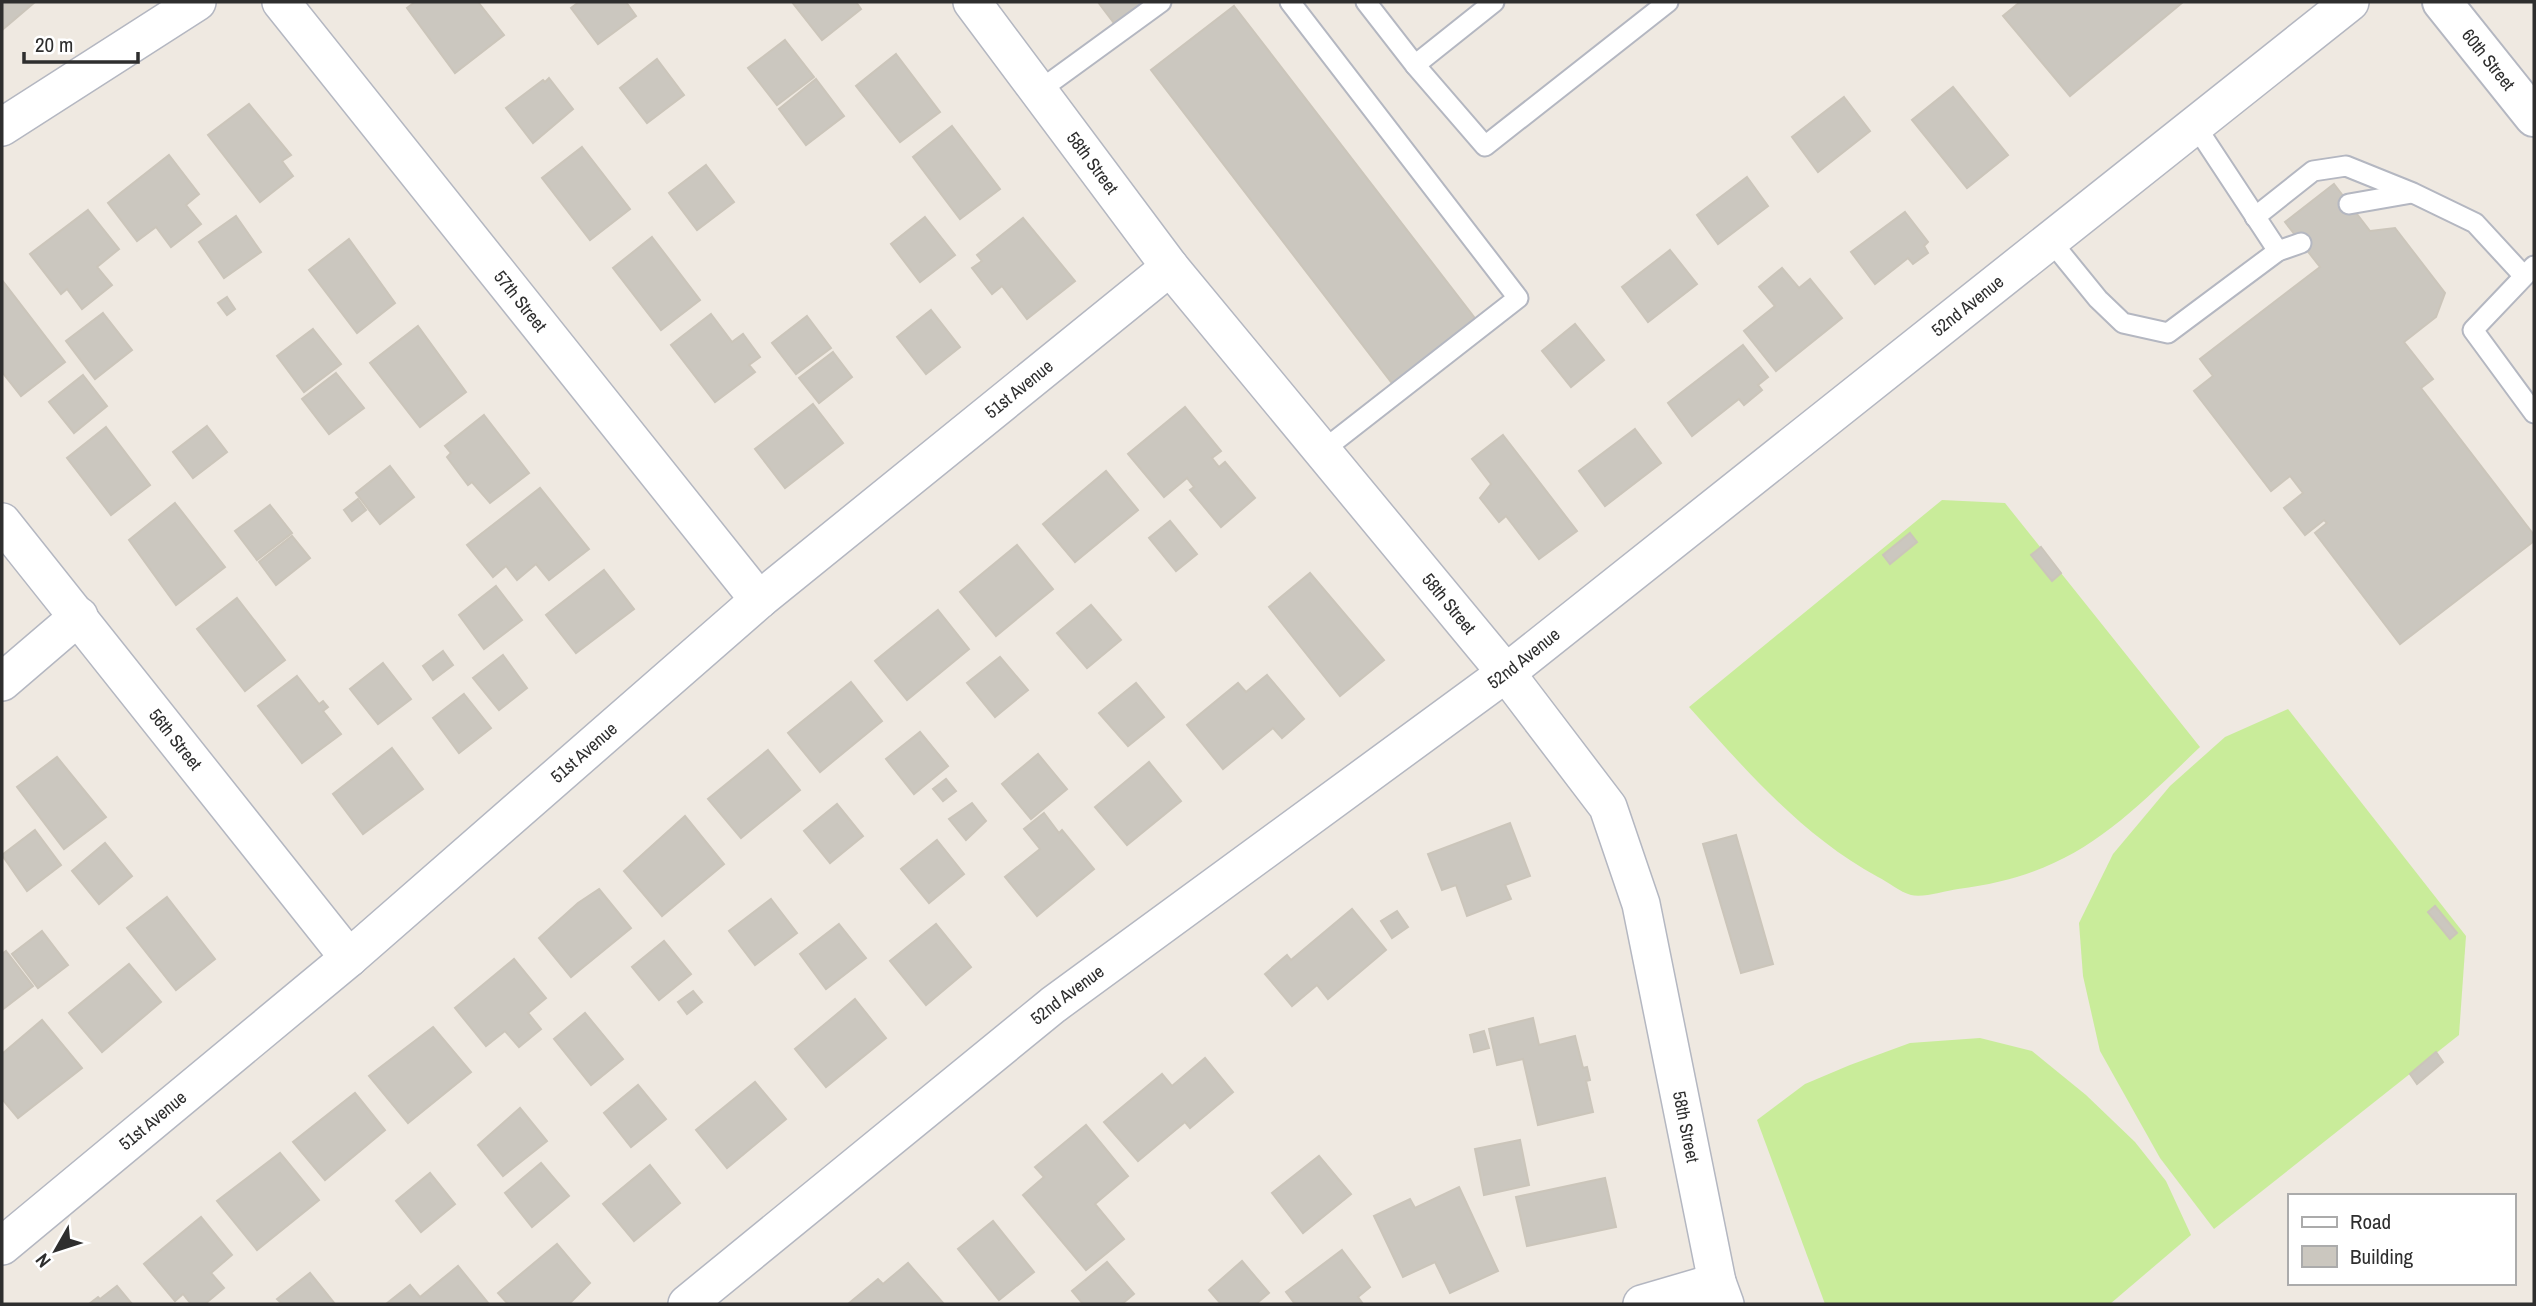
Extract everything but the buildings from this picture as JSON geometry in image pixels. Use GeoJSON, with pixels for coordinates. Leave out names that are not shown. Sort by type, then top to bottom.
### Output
{"type":"FeatureCollection","features":[{"type":"Feature","properties":{"kind":"street"},"geometry":{"type":"LineString","coordinates":[[2,127],[197,2]]}},
{"type":"Feature","properties":{"kind":"street","name":"57th Street"},"geometry":{"type":"LineString","coordinates":[[281,2],[759,600]]}},
{"type":"Feature","properties":{"kind":"street","name":"58th Street"},"geometry":{"type":"LineString","coordinates":[[972,2],[1170,267],[1506,673],[1608,807],[1641,904],[1721,1293]]}},
{"type":"Feature","properties":{"kind":"street","name":"52nd Avenue"},"geometry":{"type":"LineString","coordinates":[[687,1304],[1053,1005],[1506,673],[2350,2]]}},
{"type":"Feature","properties":{"kind":"street","name":"60th Street"},"geometry":{"type":"LineString","coordinates":[[2442,2],[2534,117]]}},
{"type":"Feature","properties":{"kind":"street","name":"51st Avenue"},"geometry":{"type":"LineString","coordinates":[[2,1246],[349,958],[759,600],[1170,267]]}},
{"type":"Feature","properties":{"kind":"street","name":"56th Street"},"geometry":{"type":"LineString","coordinates":[[2,522],[349,958]]}},
{"type":"Feature","properties":{"kind":"street"},"geometry":{"type":"LineString","coordinates":[[2,682],[79,616]]}},
{"type":"Feature","properties":{"kind":"street"},"geometry":{"type":"LineString","coordinates":[[1643,1304],[1721,1293]]}},
{"type":"Feature","properties":{"kind":"lane"},"geometry":{"type":"LineString","coordinates":[[1040,90],[1161,2]]}},
{"type":"Feature","properties":{"kind":"lane"},"geometry":{"type":"LineString","coordinates":[[1290,2],[1518,298],[1322,451]]}},
{"type":"Feature","properties":{"kind":"lane"},"geometry":{"type":"LineString","coordinates":[[1366,2],[1415,65],[1485,146],[1668,2]]}},
{"type":"Feature","properties":{"kind":"lane"},"geometry":{"type":"LineString","coordinates":[[1415,65],[1494,2]]}},
{"type":"Feature","properties":{"kind":"lane"},"geometry":{"type":"LineString","coordinates":[[2195,125],[2278,251]]}},
{"type":"Feature","properties":{"kind":"lane"},"geometry":{"type":"LineString","coordinates":[[2255,217],[2313,172],[2346,166],[2413,193],[2475,223],[2529,270],[2473,330],[2534,412]]}},
{"type":"Feature","properties":{"kind":"lane"},"geometry":{"type":"LineString","coordinates":[[2349,204],[2413,193]]}},
{"type":"Feature","properties":{"kind":"lane"},"geometry":{"type":"LineString","coordinates":[[2050,240],[2098,299],[2123,323],[2168,333],[2278,251],[2301,243]]}},
{"type":"Feature","properties":{"kind":"green space"},"geometry":{"type":"Polygon","coordinates":[[[1942,500],[2005,503],[2200,747],[2119,822],[2064,858],[2033,872],[1998,882],[1916,896],[1903,892],[1824,842],[1754,778],[1689,707],[1942,500]]]}},
{"type":"Feature","properties":{"kind":"green space"},"geometry":{"type":"Polygon","coordinates":[[[2288,709],[2466,936],[2459,1035],[2214,1229],[2160,1158],[2100,1051],[2083,976],[2079,923],[2113,854],[2170,786],[2225,737],[2288,709]]]}},
{"type":"Feature","properties":{"kind":"green space"},"geometry":{"type":"Polygon","coordinates":[[[1980,1038],[2032,1051],[2086,1095],[2135,1142],[2166,1181],[2191,1235],[2110,1304],[1825,1304],[1757,1120],[1805,1084],[1850,1065],[1910,1043],[1980,1038]]]}}]}
